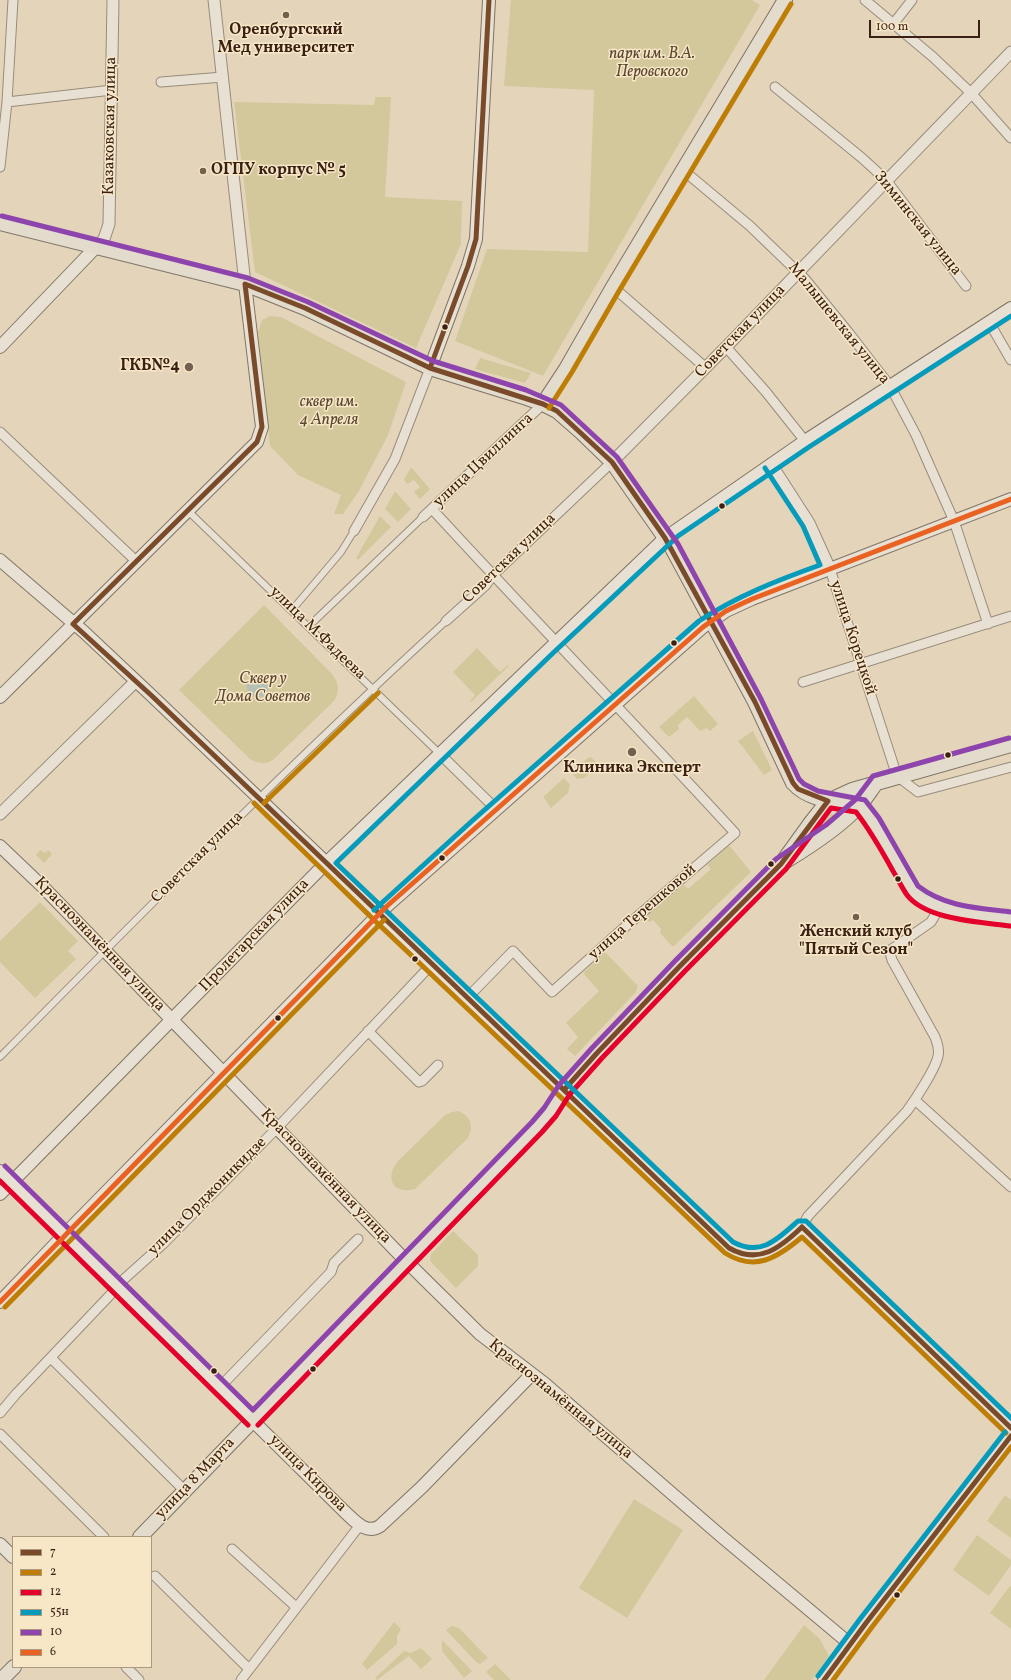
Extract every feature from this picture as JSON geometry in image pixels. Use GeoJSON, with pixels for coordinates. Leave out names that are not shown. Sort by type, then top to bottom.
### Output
{"type":"FeatureCollection","features":[{"type":"Feature","properties":{"kind":"main road"},"geometry":{"type":"LineString","coordinates":[[430,368],[468,266],[476,239],[488,0]]}},
{"type":"Feature","properties":{"kind":"main road","name":"улица Цвиллинга"},"geometry":{"type":"LineString","coordinates":[[543,404],[570,362],[784,0]]}},
{"type":"Feature","properties":{"kind":"main road"},"geometry":{"type":"LineString","coordinates":[[0,223],[245,284],[305,308],[430,368],[543,404],[556,411],[569,421],[612,462],[665,538],[755,702],[793,783],[798,789],[828,801],[860,805]]}},
{"type":"Feature","properties":{"kind":"main road"},"geometry":{"type":"LineString","coordinates":[[0,347],[96,248]]}},
{"type":"Feature","properties":{"kind":"main road"},"geometry":{"type":"LineString","coordinates":[[0,698],[187,510],[257,442],[262,427],[245,284]]}},
{"type":"Feature","properties":{"kind":"main road","name":"Пролетарская улица"},"geometry":{"type":"LineString","coordinates":[[0,1194],[326,863],[665,538],[805,441],[1011,308]]}},
{"type":"Feature","properties":{"kind":"main road"},"geometry":{"type":"LineString","coordinates":[[0,1302],[379,915],[496,809],[710,621],[752,598],[1011,499]]}},
{"type":"Feature","properties":{"kind":"main road"},"geometry":{"type":"LineString","coordinates":[[0,560],[136,681],[729,1248],[740,1254],[751,1256],[763,1253],[793,1236],[802,1227],[1011,1428]]}},
{"type":"Feature","properties":{"kind":"main road"},"geometry":{"type":"LineString","coordinates":[[828,801],[852,790],[877,782],[1011,745]]}},
{"type":"Feature","properties":{"kind":"main road"},"geometry":{"type":"LineString","coordinates":[[860,805],[877,782]]}},
{"type":"Feature","properties":{"kind":"main road"},"geometry":{"type":"LineString","coordinates":[[852,790],[860,805],[873,822],[913,891],[922,899],[940,908],[1011,919]]}},
{"type":"Feature","properties":{"kind":"main road","name":"улица 8 Марта"},"geometry":{"type":"LineString","coordinates":[[141,1536],[537,1127],[550,1112],[564,1090],[597,1053],[680,966],[781,864],[828,801]]}},
{"type":"Feature","properties":{"kind":"main road","name":"улица 8 Марта"},"geometry":{"type":"LineString","coordinates":[[781,864],[802,852],[860,805]]}},
{"type":"Feature","properties":{"kind":"main road","name":"Краснознамённая улица"},"geometry":{"type":"LineString","coordinates":[[0,846],[224,1072],[406,1261],[480,1334],[594,1425],[780,1587],[850,1644]]}},
{"type":"Feature","properties":{"kind":"main road","name":"улица Кирова"},"geometry":{"type":"LineString","coordinates":[[0,1171],[360,1525],[370,1530],[380,1526],[422,1487],[532,1374]]}},
{"type":"Feature","properties":{"kind":"main road"},"geometry":{"type":"LineString","coordinates":[[824,1680],[850,1644],[1011,1436]]}},
{"type":"Feature","properties":{"kind":"main road"},"geometry":{"type":"LineString","coordinates":[[0,1544],[12,1556]]}},
{"type":"Feature","properties":{"kind":"main road"},"geometry":{"type":"LineString","coordinates":[[3,1678],[13,1668]]}},
{"type":"Feature","properties":{"kind":"street"},"geometry":{"type":"LineString","coordinates":[[0,167],[7,102],[13,0]]}},
{"type":"Feature","properties":{"kind":"street","name":"Казаковская улица"},"geometry":{"type":"LineString","coordinates":[[96,248],[104,239],[109,224],[113,0]]}},
{"type":"Feature","properties":{"kind":"street"},"geometry":{"type":"LineString","coordinates":[[214,0],[245,284]]}},
{"type":"Feature","properties":{"kind":"street"},"geometry":{"type":"LineString","coordinates":[[865,0],[894,23],[971,93],[1011,138]]}},
{"type":"Feature","properties":{"kind":"street"},"geometry":{"type":"LineString","coordinates":[[894,23],[912,0]]}},
{"type":"Feature","properties":{"kind":"street","name":"Советская улица"},"geometry":{"type":"LineString","coordinates":[[0,1057],[104,951],[259,798],[373,688],[484,586],[493,575],[612,462],[706,368],[1011,52]]}},
{"type":"Feature","properties":{"kind":"street"},"geometry":{"type":"LineString","coordinates":[[161,82],[223,77]]}},
{"type":"Feature","properties":{"kind":"street","name":"Зиминская улица"},"geometry":{"type":"LineString","coordinates":[[775,87],[832,132],[886,180],[966,286]]}},
{"type":"Feature","properties":{"kind":"street"},"geometry":{"type":"LineString","coordinates":[[7,102],[112,90]]}},
{"type":"Feature","properties":{"kind":"street","name":"Малышевская улица"},"geometry":{"type":"LineString","coordinates":[[683,170],[750,226],[799,272],[849,332],[890,386],[916,435],[954,521],[988,624]]}},
{"type":"Feature","properties":{"kind":"street"},"geometry":{"type":"LineString","coordinates":[[613,287],[706,368]]}},
{"type":"Feature","properties":{"kind":"street"},"geometry":{"type":"LineString","coordinates":[[989,322],[1011,360]]}},
{"type":"Feature","properties":{"kind":"street"},"geometry":{"type":"LineString","coordinates":[[726,347],[766,392],[805,441]]}},
{"type":"Feature","properties":{"kind":"street"},"geometry":{"type":"LineString","coordinates":[[292,610],[341,552],[354,531],[395,459],[430,368]]}},
{"type":"Feature","properties":{"kind":"street","name":"улица Цвиллинга"},"geometry":{"type":"LineString","coordinates":[[309,626],[543,404]]}},
{"type":"Feature","properties":{"kind":"street"},"geometry":{"type":"LineString","coordinates":[[0,432],[136,561]]}},
{"type":"Feature","properties":{"kind":"street","name":"улица Корецкой"},"geometry":{"type":"LineString","coordinates":[[771,464],[809,523],[830,569],[897,776]]}},
{"type":"Feature","properties":{"kind":"street"},"geometry":{"type":"LineString","coordinates":[[432,509],[616,704]]}},
{"type":"Feature","properties":{"kind":"street","name":"улица М.Фадеева"},"geometry":{"type":"LineString","coordinates":[[187,510],[309,626],[496,809]]}},
{"type":"Feature","properties":{"kind":"street"},"geometry":{"type":"LineString","coordinates":[[803,682],[1011,616]]}},
{"type":"Feature","properties":{"kind":"street"},"geometry":{"type":"LineString","coordinates":[[0,814],[136,681]]}},
{"type":"Feature","properties":{"kind":"street","name":"улица Терешковой"},"geometry":{"type":"LineString","coordinates":[[467,998],[513,951],[552,992],[618,933],[735,833],[616,704]]}},
{"type":"Feature","properties":{"kind":"street"},"geometry":{"type":"LineString","coordinates":[[897,776],[918,792],[1011,767]]}},
{"type":"Feature","properties":{"kind":"street"},"geometry":{"type":"LineString","coordinates":[[802,1227],[808,1216],[906,1111],[914,1100],[936,1061],[938,1055],[938,1043],[892,960],[890,953],[892,949],[931,922],[940,908]]}},
{"type":"Feature","properties":{"kind":"street","name":"улица Орджоникидзе"},"geometry":{"type":"LineString","coordinates":[[0,1413],[144,1260],[163,1244],[278,1128],[432,964]]}},
{"type":"Feature","properties":{"kind":"street"},"geometry":{"type":"LineString","coordinates":[[368,1031],[419,1082],[422,1081],[438,1065]]}},
{"type":"Feature","properties":{"kind":"street"},"geometry":{"type":"LineString","coordinates":[[914,1100],[1011,1187]]}},
{"type":"Feature","properties":{"kind":"street"},"geometry":{"type":"LineString","coordinates":[[220,1388],[331,1272],[334,1263],[358,1239]]}},
{"type":"Feature","properties":{"kind":"street"},"geometry":{"type":"LineString","coordinates":[[51,1358],[185,1491]]}},
{"type":"Feature","properties":{"kind":"street"},"geometry":{"type":"LineString","coordinates":[[0,1434],[103,1536]]}},
{"type":"Feature","properties":{"kind":"street"},"geometry":{"type":"LineString","coordinates":[[241,1680],[360,1525]]}},
{"type":"Feature","properties":{"kind":"street"},"geometry":{"type":"LineString","coordinates":[[232,1549],[296,1607]]}},
{"type":"Feature","properties":{"kind":"street"},"geometry":{"type":"LineString","coordinates":[[156,1576],[249,1669]]}},
{"type":"Feature","properties":{"kind":"street"},"geometry":{"type":"LineString","coordinates":[[127,1668],[139,1680]]}},
{"type":"Feature","properties":{"kind":"green space","name":"парк им. В.А. Перовского"},"geometry":{"type":"Polygon","coordinates":[[[511,0],[752,0],[760,5],[543,376],[455,341],[487,249],[588,252],[594,90],[504,86],[511,0]]]}},
{"type":"Feature","properties":{"kind":"green space"},"geometry":{"type":"Polygon","coordinates":[[[375,97],[391,97],[385,197],[462,201],[461,244],[416,348],[255,272],[234,102],[374,105],[375,97]]]}},
{"type":"Feature","properties":{"kind":"green space","name":"сквер им. 4 Апреля"},"geometry":{"type":"Polygon","coordinates":[[[270,316],[281,317],[406,382],[388,435],[359,491],[343,514],[334,514],[341,495],[298,475],[270,446],[258,332],[262,320],[270,316]]]}},
{"type":"Feature","properties":{"kind":"green space"},"geometry":{"type":"Polygon","coordinates":[[[480,358],[531,373],[525,383],[475,369],[480,358]]]}},
{"type":"Feature","properties":{"kind":"green space"},"geometry":{"type":"Polygon","coordinates":[[[411,467],[430,489],[420,499],[414,492],[420,487],[414,480],[407,484],[404,480],[411,467]]]}},
{"type":"Feature","properties":{"kind":"green space"},"geometry":{"type":"Polygon","coordinates":[[[395,491],[411,509],[398,522],[385,509],[395,491]]]}},
{"type":"Feature","properties":{"kind":"green space"},"geometry":{"type":"Polygon","coordinates":[[[380,516],[391,527],[358,560],[356,558],[380,516]]]}},
{"type":"Feature","properties":{"kind":"green space","name":"Сквер у Дома Советов"},"geometry":{"type":"Polygon","coordinates":[[[264,605],[333,675],[337,681],[338,688],[334,701],[274,759],[262,763],[250,759],[179,690],[264,605]]]}},
{"type":"Feature","properties":{"kind":"green space"},"geometry":{"type":"Polygon","coordinates":[[[477,648],[500,672],[508,665],[509,666],[471,702],[470,701],[475,695],[453,672],[477,648]]]}},
{"type":"Feature","properties":{"kind":"green space"},"geometry":{"type":"Polygon","coordinates":[[[694,696],[718,724],[710,731],[707,728],[700,731],[687,717],[678,725],[679,729],[669,737],[659,727],[694,696]]]}},
{"type":"Feature","properties":{"kind":"green space"},"geometry":{"type":"Polygon","coordinates":[[[753,731],[772,770],[764,775],[738,741],[753,731]]]}},
{"type":"Feature","properties":{"kind":"green space"},"geometry":{"type":"Polygon","coordinates":[[[591,757],[599,765],[584,778],[577,779],[571,772],[591,757]]]}},
{"type":"Feature","properties":{"kind":"green space"},"geometry":{"type":"Polygon","coordinates":[[[564,778],[570,785],[568,793],[551,808],[544,796],[564,778]]]}},
{"type":"Feature","properties":{"kind":"green space"},"geometry":{"type":"Polygon","coordinates":[[[830,814],[836,815],[801,844],[830,814]]]}},
{"type":"Feature","properties":{"kind":"green space"},"geometry":{"type":"Polygon","coordinates":[[[729,845],[751,872],[674,946],[672,946],[660,933],[661,929],[653,920],[649,922],[645,919],[645,916],[684,885],[688,889],[711,869],[707,865],[729,845]]]}},
{"type":"Feature","properties":{"kind":"green space"},"geometry":{"type":"Polygon","coordinates":[[[40,850],[45,853],[48,850],[52,854],[44,863],[36,855],[40,850]]]}},
{"type":"Feature","properties":{"kind":"green space"},"geometry":{"type":"Polygon","coordinates":[[[40,902],[78,941],[68,951],[76,959],[35,998],[0,962],[0,941],[40,902]]]}},
{"type":"Feature","properties":{"kind":"green space"},"geometry":{"type":"Polygon","coordinates":[[[605,952],[638,986],[635,993],[575,1056],[567,1049],[578,1037],[566,1023],[599,991],[583,973],[605,952]]]}},
{"type":"Feature","properties":{"kind":"green space"},"geometry":{"type":"Polygon","coordinates":[[[458,1111],[466,1116],[470,1122],[471,1129],[468,1138],[415,1189],[401,1190],[396,1187],[391,1179],[394,1167],[398,1161],[445,1115],[458,1111]]]}},
{"type":"Feature","properties":{"kind":"green space"},"geometry":{"type":"Polygon","coordinates":[[[453,1231],[478,1255],[478,1266],[456,1288],[430,1261],[431,1254],[453,1231]]]}},
{"type":"Feature","properties":{"kind":"green space"},"geometry":{"type":"Polygon","coordinates":[[[1005,1495],[1011,1500],[1011,1538],[987,1521],[1005,1495]]]}},
{"type":"Feature","properties":{"kind":"green space"},"geometry":{"type":"Polygon","coordinates":[[[634,1499],[683,1530],[627,1618],[579,1588],[634,1499]]]}},
{"type":"Feature","properties":{"kind":"green space"},"geometry":{"type":"Polygon","coordinates":[[[977,1535],[1011,1560],[1011,1565],[989,1596],[953,1570],[977,1535]]]}},
{"type":"Feature","properties":{"kind":"green space"},"geometry":{"type":"Polygon","coordinates":[[[1011,1586],[1011,1629],[990,1613],[1011,1586]]]}},
{"type":"Feature","properties":{"kind":"green space"},"geometry":{"type":"Polygon","coordinates":[[[394,1622],[401,1629],[397,1636],[397,1644],[367,1670],[362,1664],[394,1622]]]}},
{"type":"Feature","properties":{"kind":"green space"},"geometry":{"type":"Polygon","coordinates":[[[804,1625],[819,1638],[829,1656],[812,1680],[764,1680],[804,1625]]]}},
{"type":"Feature","properties":{"kind":"green space"},"geometry":{"type":"Polygon","coordinates":[[[452,1626],[459,1628],[488,1658],[480,1664],[476,1662],[446,1630],[452,1626]]]}},
{"type":"Feature","properties":{"kind":"green space"},"geometry":{"type":"Polygon","coordinates":[[[442,1640],[472,1671],[464,1678],[442,1651],[442,1640]]]}},
{"type":"Feature","properties":{"kind":"green space"},"geometry":{"type":"Polygon","coordinates":[[[421,1648],[432,1659],[421,1669],[409,1656],[377,1680],[375,1678],[404,1651],[411,1653],[421,1648]]]}},
{"type":"Feature","properties":{"kind":"green space"},"geometry":{"type":"Polygon","coordinates":[[[495,1664],[511,1680],[494,1680],[486,1672],[495,1664]]]}},
{"type":"Feature","properties":{"kind":"shaded area"},"geometry":{"type":"Polygon","coordinates":[[[258,675],[266,678],[269,686],[266,694],[258,697],[250,694],[247,686],[250,678],[258,675]]]}},
{"type":"Feature","properties":{"kind":"transit line","name":"7"},"geometry":{"type":"LineString","coordinates":[[430,368],[468,266],[476,239],[489,0]]}},
{"type":"Feature","properties":{"kind":"transit line","name":"2"},"geometry":{"type":"LineString","coordinates":[[549,408],[572,372],[791,4]]}},
{"type":"Feature","properties":{"kind":"transit line","name":"10"},"geometry":{"type":"LineString","coordinates":[[2,216],[248,278],[308,302],[433,361],[526,390],[561,405],[617,457],[678,544],[761,699],[799,779],[804,784],[818,791],[865,800],[879,818],[918,886],[928,893],[951,902],[974,908],[1011,912]]}},
{"type":"Feature","properties":{"kind":"transit line","name":"7"},"geometry":{"type":"LineString","coordinates":[[564,1090],[680,966],[781,864],[828,801],[798,789],[793,783],[755,702],[665,538],[612,462],[557,411],[543,404],[430,368],[305,308],[245,284],[262,427],[257,442],[73,624],[152,696],[729,1248],[740,1253],[750,1255],[768,1252],[786,1242],[802,1227]]}},
{"type":"Feature","properties":{"kind":"transit line","name":"55н"},"geometry":{"type":"LineString","coordinates":[[1011,316],[809,447],[678,536],[552,654],[336,863],[733,1242],[752,1248],[761,1247],[776,1240],[798,1221],[806,1221],[1011,1418]]}},
{"type":"Feature","properties":{"kind":"transit line","name":"55н"},"geometry":{"type":"LineString","coordinates":[[374,910],[472,821],[699,621],[713,612],[758,589],[820,565],[803,526],[765,468]]}},
{"type":"Feature","properties":{"kind":"transit line","name":"6"},"geometry":{"type":"LineString","coordinates":[[0,1302],[387,906],[703,627],[726,611],[752,599],[1011,499]]}},
{"type":"Feature","properties":{"kind":"transit line","name":"2"},"geometry":{"type":"LineString","coordinates":[[264,803],[378,693]]}},
{"type":"Feature","properties":{"kind":"transit line","name":"10"},"geometry":{"type":"LineString","coordinates":[[5,1166],[253,1410],[532,1122],[544,1108],[559,1085],[592,1048],[675,961],[776,859],[826,825],[855,800],[873,776],[1009,738]]}},
{"type":"Feature","properties":{"kind":"transit line","name":"2"},"geometry":{"type":"LineString","coordinates":[[254,803],[374,920],[725,1253],[736,1259],[756,1262],[775,1256],[802,1237],[1006,1433]]}},
{"type":"Feature","properties":{"kind":"transit line","name":"12"},"geometry":{"type":"LineString","coordinates":[[258,1425],[542,1132],[556,1116],[570,1094],[602,1058],[685,971],[786,869],[831,808],[856,812],[876,841],[905,892],[916,903],[927,910],[940,915],[970,921],[1010,926]]}},
{"type":"Feature","properties":{"kind":"transit line","name":"2"},"geometry":{"type":"LineString","coordinates":[[5,1307],[384,920]]}},
{"type":"Feature","properties":{"kind":"transit line","name":"12"},"geometry":{"type":"LineString","coordinates":[[0,1181],[248,1425]]}},
{"type":"Feature","properties":{"kind":"transit line","name":"7"},"geometry":{"type":"LineString","coordinates":[[802,1227],[1011,1428]]}},
{"type":"Feature","properties":{"kind":"transit line","name":"55н"},"geometry":{"type":"LineString","coordinates":[[818,1676],[860,1619],[1005,1432]]}},
{"type":"Feature","properties":{"kind":"transit line","name":"7"},"geometry":{"type":"LineString","coordinates":[[824,1680],[866,1623],[1011,1436]]}},
{"type":"Feature","properties":{"kind":"transit line","name":"2"},"geometry":{"type":"LineString","coordinates":[[833,1680],[1011,1447]]}},
{"type":"Feature","properties":{"kind":"place","name":"Оренбургский Мед университет"},"geometry":{"type":"Point","coordinates":[286,15]}},
{"type":"Feature","properties":{"kind":"place","name":"ОГПУ корпус № 5"},"geometry":{"type":"Point","coordinates":[203,171]}},
{"type":"Feature","properties":{"kind":"place","name":"ГКБ№4"},"geometry":{"type":"Point","coordinates":[189,367]}},
{"type":"Feature","properties":{"kind":"place","name":"Клиника Эксперт"},"geometry":{"type":"Point","coordinates":[632,752]}},
{"type":"Feature","properties":{"kind":"place","name":"Женский клуб \"Пятый Сезон\""},"geometry":{"type":"Point","coordinates":[856,917]}}]}
